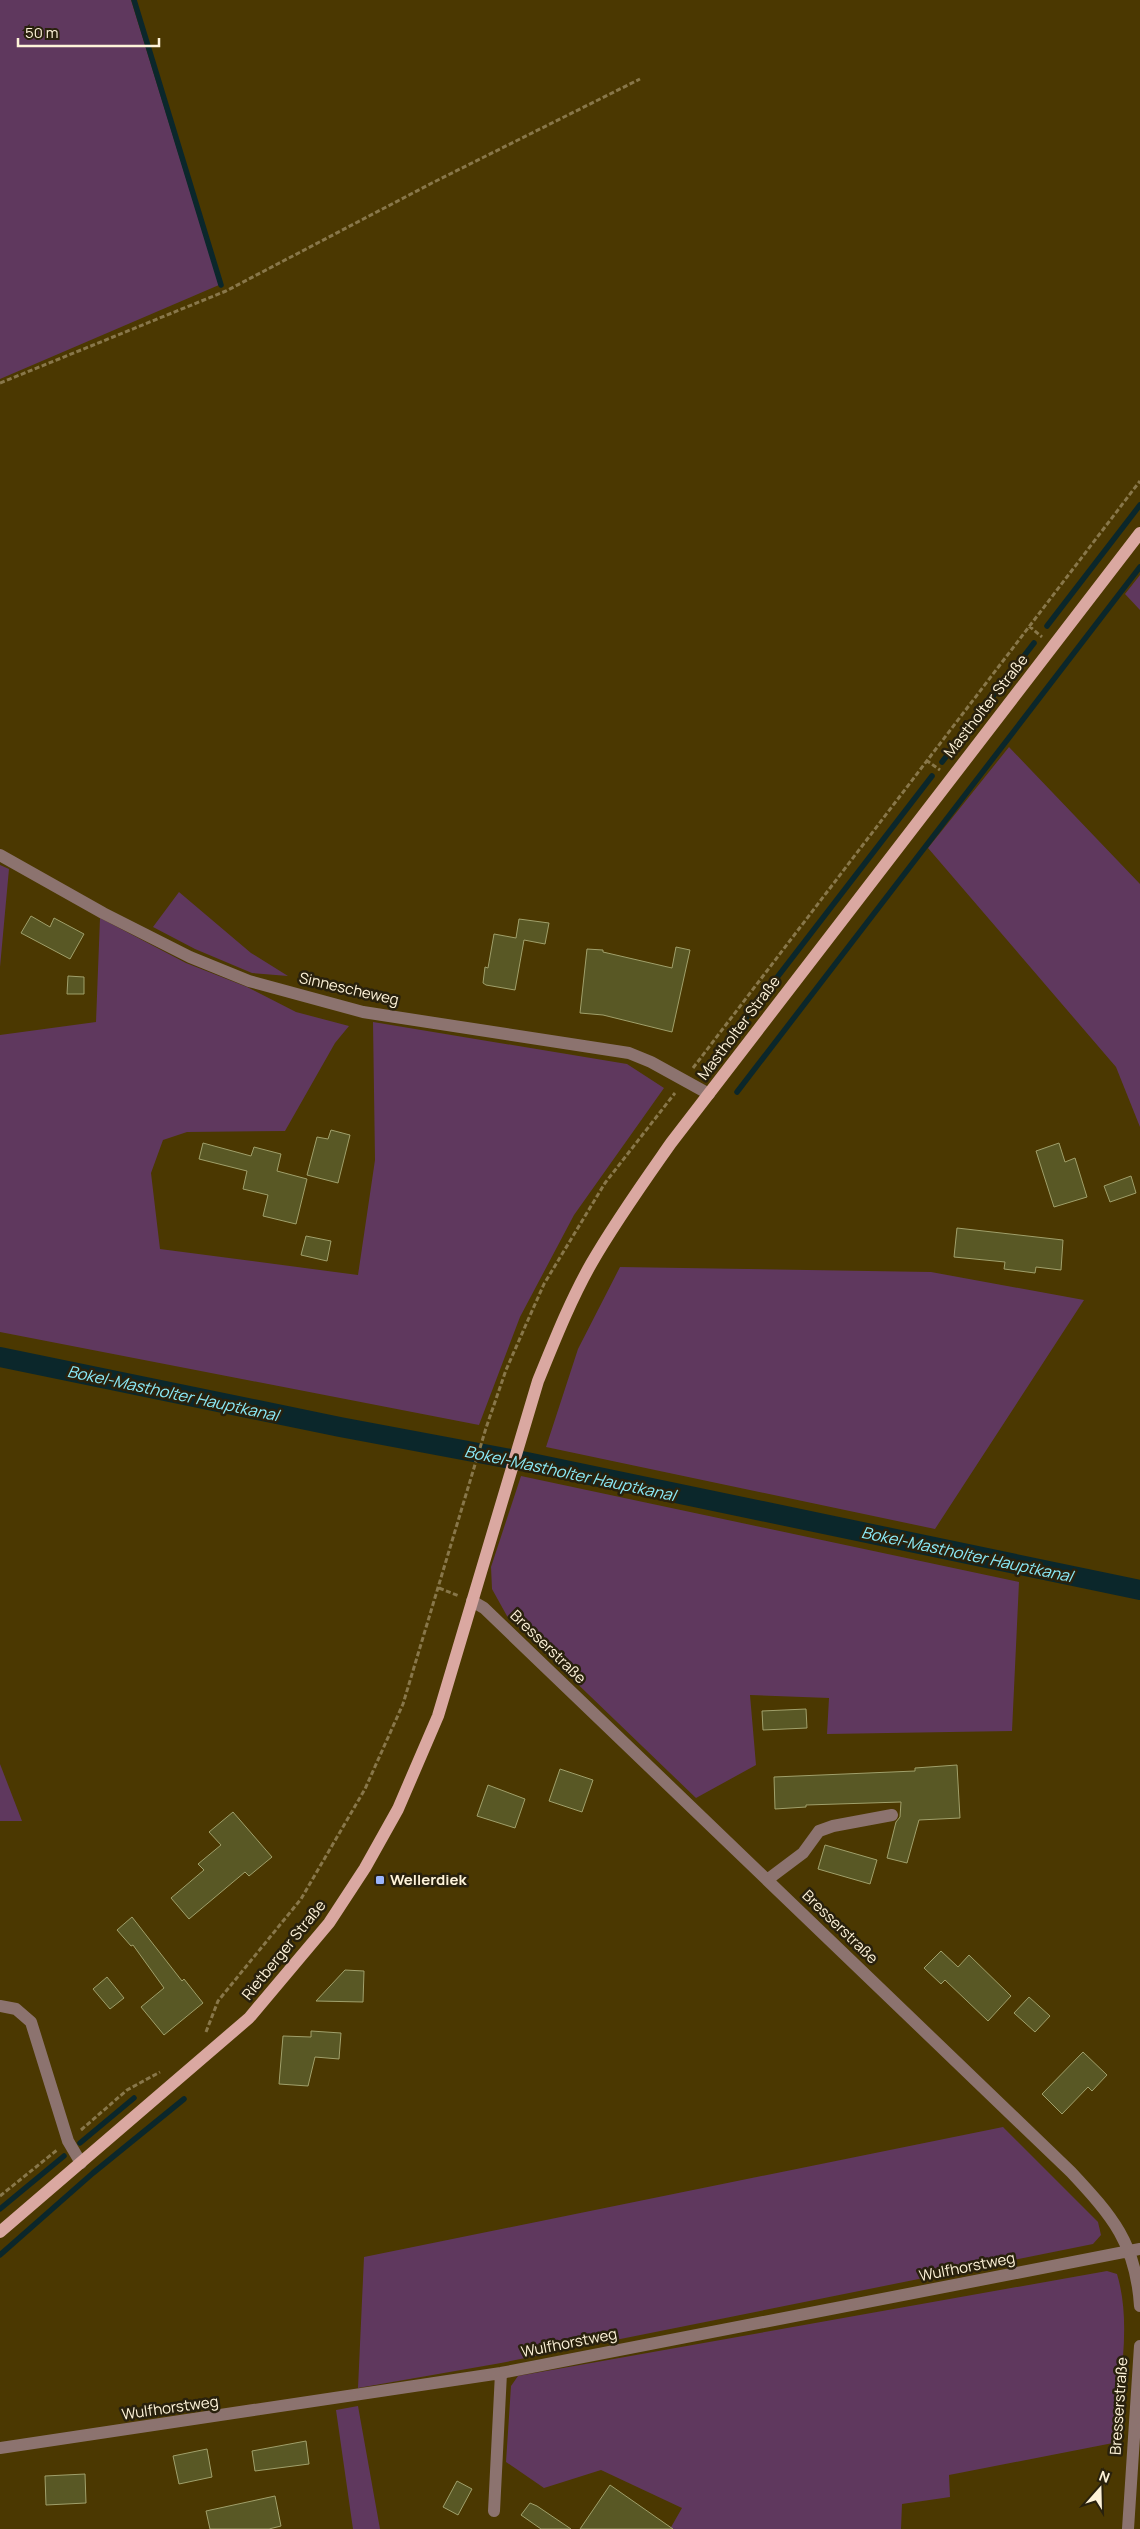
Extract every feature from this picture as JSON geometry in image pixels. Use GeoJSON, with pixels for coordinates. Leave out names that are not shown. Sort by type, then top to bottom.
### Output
{"type":"FeatureCollection","features":[{"type":"Feature","properties":{"kind":"main road","name":"Mastholter Straße"},"geometry":{"type":"LineString","coordinates":[[472,1601],[522,1430],[556,1337],[590,1265],[628,1202],[1140,533]]}},
{"type":"Feature","properties":{"kind":"main road","name":"Rietberger Straße"},"geometry":{"type":"LineString","coordinates":[[0,2232],[249,2018],[329,1923],[365,1868],[398,1809],[438,1716],[472,1601]]}},
{"type":"Feature","properties":{"kind":"street","name":"Sinnescheweg"},"geometry":{"type":"LineString","coordinates":[[0,855],[103,913],[190,957],[249,981],[363,1012],[630,1053],[651,1062],[709,1094]]}},
{"type":"Feature","properties":{"kind":"street","name":"Bresserstraße"},"geometry":{"type":"LineString","coordinates":[[472,1601],[484,1608],[1072,2172],[1109,2213],[1135,2250],[1140,2306]]}},
{"type":"Feature","properties":{"kind":"street"},"geometry":{"type":"LineString","coordinates":[[768,1880],[803,1853],[820,1831],[833,1826],[892,1815]]}},
{"type":"Feature","properties":{"kind":"street"},"geometry":{"type":"LineString","coordinates":[[0,2006],[16,2009],[31,2022],[68,2141],[81,2163]]}},
{"type":"Feature","properties":{"kind":"street","name":"Wulfhorstweg"},"geometry":{"type":"LineString","coordinates":[[0,2448],[500,2373],[1135,2250]]}},
{"type":"Feature","properties":{"kind":"street","name":"Bresserstraße"},"geometry":{"type":"LineString","coordinates":[[1128,2529],[1134,2503],[1140,2346]]}},
{"type":"Feature","properties":{"kind":"street"},"geometry":{"type":"LineString","coordinates":[[494,2510],[500,2373]]}},
{"type":"Feature","properties":{"kind":"path"},"geometry":{"type":"LineString","coordinates":[[0,384],[226,291],[432,183],[640,78]]}},
{"type":"Feature","properties":{"kind":"path"},"geometry":{"type":"LineString","coordinates":[[200,2037],[207,2031],[218,2001],[301,1898],[365,1789],[403,1704],[486,1428],[506,1370],[544,1284],[605,1183],[684,1081],[708,1045],[1140,482]]}},
{"type":"Feature","properties":{"kind":"path"},"geometry":{"type":"LineString","coordinates":[[439,1588],[472,1601]]}},
{"type":"Feature","properties":{"kind":"path"},"geometry":{"type":"LineString","coordinates":[[0,2196],[127,2090],[166,2067]]}},
{"type":"Feature","properties":{"kind":"shaded area"},"geometry":{"type":"Polygon","coordinates":[[[0,0],[131,0],[219,285],[0,379],[0,0]]]}},
{"type":"Feature","properties":{"kind":"shaded area"},"geometry":{"type":"Polygon","coordinates":[[[1140,575],[1140,610],[1125,594],[1140,575]]]}},
{"type":"Feature","properties":{"kind":"shaded area"},"geometry":{"type":"Polygon","coordinates":[[[1009,747],[1140,884],[1140,1127],[1116,1067],[928,848],[1009,747]]]}},
{"type":"Feature","properties":{"kind":"shaded area"},"geometry":{"type":"Polygon","coordinates":[[[0,865],[9,869],[0,967],[0,865]]]}},
{"type":"Feature","properties":{"kind":"shaded area"},"geometry":{"type":"Polygon","coordinates":[[[179,892],[251,953],[288,976],[252,973],[195,949],[153,927],[179,892]]]}},
{"type":"Feature","properties":{"kind":"shaded area"},"geometry":{"type":"Polygon","coordinates":[[[100,918],[186,963],[247,987],[296,1012],[349,1026],[335,1043],[285,1131],[187,1132],[163,1140],[151,1173],[160,1249],[358,1275],[375,1160],[373,1022],[627,1064],[664,1088],[574,1215],[520,1317],[479,1425],[0,1332],[0,1035],[96,1022],[100,918]]]}},
{"type":"Feature","properties":{"kind":"shaded area"},"geometry":{"type":"Polygon","coordinates":[[[620,1267],[931,1272],[1084,1300],[935,1529],[546,1447],[578,1349],[620,1267]]]}},
{"type":"Feature","properties":{"kind":"shaded area"},"geometry":{"type":"Polygon","coordinates":[[[521,1476],[1019,1582],[1012,1731],[827,1734],[829,1698],[750,1695],[756,1765],[696,1798],[507,1616],[492,1589],[491,1567],[521,1476]]]}},
{"type":"Feature","properties":{"kind":"shaded area"},"geometry":{"type":"Polygon","coordinates":[[[0,1764],[22,1821],[0,1821],[0,1764]]]}},
{"type":"Feature","properties":{"kind":"shaded area"},"geometry":{"type":"Polygon","coordinates":[[[1003,2127],[1098,2222],[1101,2235],[1093,2244],[501,2363],[358,2388],[364,2257],[1003,2127]]]}},
{"type":"Feature","properties":{"kind":"shaded area"},"geometry":{"type":"Polygon","coordinates":[[[1107,2271],[1117,2274],[1122,2294],[1124,2315],[1123,2358],[1113,2443],[949,2475],[950,2497],[902,2504],[901,2529],[670,2529],[682,2508],[601,2470],[544,2488],[506,2462],[511,2386],[518,2376],[1107,2271]]]}},
{"type":"Feature","properties":{"kind":"shaded area"},"geometry":{"type":"Polygon","coordinates":[[[358,2406],[380,2529],[353,2529],[336,2410],[358,2406]]]}},
{"type":"Feature","properties":{"kind":"building"},"geometry":{"type":"Polygon","coordinates":[[[31,916],[50,927],[54,918],[84,934],[70,959],[21,933],[31,916]]]}},
{"type":"Feature","properties":{"kind":"building"},"geometry":{"type":"Polygon","coordinates":[[[519,919],[549,923],[545,944],[524,940],[515,990],[486,985],[483,983],[485,967],[488,968],[494,934],[516,938],[519,919]]]}},
{"type":"Feature","properties":{"kind":"building"},"geometry":{"type":"Polygon","coordinates":[[[676,947],[690,950],[672,1032],[603,1015],[580,1013],[587,949],[603,950],[603,952],[672,968],[676,947]]]}},
{"type":"Feature","properties":{"kind":"building"},"geometry":{"type":"Polygon","coordinates":[[[68,976],[84,977],[84,994],[67,994],[68,976]]]}},
{"type":"Feature","properties":{"kind":"building"},"geometry":{"type":"Polygon","coordinates":[[[331,1130],[350,1135],[338,1183],[307,1175],[317,1137],[328,1139],[331,1130]]]}},
{"type":"Feature","properties":{"kind":"building"},"geometry":{"type":"Polygon","coordinates":[[[203,1143],[251,1156],[254,1147],[281,1154],[277,1171],[307,1179],[296,1224],[263,1216],[268,1195],[243,1189],[247,1171],[199,1159],[203,1143]]]}},
{"type":"Feature","properties":{"kind":"building"},"geometry":{"type":"Polygon","coordinates":[[[1059,1143],[1065,1162],[1075,1158],[1087,1197],[1054,1207],[1036,1151],[1059,1143]]]}},
{"type":"Feature","properties":{"kind":"building"},"geometry":{"type":"Polygon","coordinates":[[[1131,1176],[1136,1193],[1110,1202],[1104,1186],[1131,1176]]]}},
{"type":"Feature","properties":{"kind":"building"},"geometry":{"type":"Polygon","coordinates":[[[957,1228],[1063,1240],[1061,1270],[1036,1267],[1035,1273],[1004,1269],[1005,1262],[954,1257],[957,1228]]]}},
{"type":"Feature","properties":{"kind":"building"},"geometry":{"type":"Polygon","coordinates":[[[306,1236],[331,1241],[327,1261],[301,1255],[306,1236]]]}},
{"type":"Feature","properties":{"kind":"building"},"geometry":{"type":"Polygon","coordinates":[[[806,1709],[807,1728],[763,1730],[762,1711],[806,1709]]]}},
{"type":"Feature","properties":{"kind":"building"},"geometry":{"type":"Polygon","coordinates":[[[957,1765],[960,1818],[919,1820],[907,1863],[887,1858],[896,1822],[900,1817],[901,1802],[806,1805],[806,1807],[775,1809],[774,1777],[915,1771],[915,1768],[957,1765]]]}},
{"type":"Feature","properties":{"kind":"building"},"geometry":{"type":"Polygon","coordinates":[[[560,1769],[593,1780],[582,1812],[549,1801],[560,1769]]]}},
{"type":"Feature","properties":{"kind":"building"},"geometry":{"type":"Polygon","coordinates":[[[488,1785],[525,1799],[515,1828],[477,1816],[488,1785]]]}},
{"type":"Feature","properties":{"kind":"building"},"geometry":{"type":"Polygon","coordinates":[[[233,1812],[272,1857],[249,1876],[245,1872],[189,1919],[171,1898],[204,1870],[198,1864],[221,1845],[209,1832],[233,1812]]]}},
{"type":"Feature","properties":{"kind":"building"},"geometry":{"type":"Polygon","coordinates":[[[825,1845],[877,1860],[870,1884],[818,1869],[825,1845]]]}},
{"type":"Feature","properties":{"kind":"building"},"geometry":{"type":"Polygon","coordinates":[[[132,1917],[182,1981],[184,1979],[203,2003],[164,2035],[141,2007],[164,1988],[133,1945],[131,1946],[117,1930],[132,1917]]]}},
{"type":"Feature","properties":{"kind":"building"},"geometry":{"type":"Polygon","coordinates":[[[941,1951],[958,1967],[969,1955],[1011,1996],[988,2021],[945,1980],[941,1984],[924,1968],[941,1951]]]}},
{"type":"Feature","properties":{"kind":"building"},"geometry":{"type":"Polygon","coordinates":[[[345,1970],[364,1971],[363,2002],[316,2001],[345,1970]]]}},
{"type":"Feature","properties":{"kind":"building"},"geometry":{"type":"Polygon","coordinates":[[[107,1977],[124,1998],[110,2009],[93,1989],[107,1977]]]}},
{"type":"Feature","properties":{"kind":"building"},"geometry":{"type":"Polygon","coordinates":[[[1029,1997],[1050,2016],[1035,2032],[1014,2013],[1029,1997]]]}},
{"type":"Feature","properties":{"kind":"building"},"geometry":{"type":"Polygon","coordinates":[[[311,2031],[341,2033],[339,2059],[315,2057],[308,2086],[279,2084],[283,2036],[311,2037],[311,2031]]]}},
{"type":"Feature","properties":{"kind":"building"},"geometry":{"type":"Polygon","coordinates":[[[1083,2052],[1107,2075],[1092,2091],[1088,2087],[1062,2114],[1042,2094],[1083,2052]]]}},
{"type":"Feature","properties":{"kind":"building"},"geometry":{"type":"Polygon","coordinates":[[[306,2441],[309,2464],[255,2471],[252,2451],[306,2441]]]}},
{"type":"Feature","properties":{"kind":"building"},"geometry":{"type":"Polygon","coordinates":[[[207,2449],[212,2477],[179,2484],[173,2456],[207,2449]]]}},
{"type":"Feature","properties":{"kind":"building"},"geometry":{"type":"Polygon","coordinates":[[[85,2474],[86,2503],[46,2505],[45,2476],[85,2474]]]}},
{"type":"Feature","properties":{"kind":"building"},"geometry":{"type":"Polygon","coordinates":[[[457,2481],[472,2489],[458,2515],[443,2507],[457,2481]]]}},
{"type":"Feature","properties":{"kind":"building"},"geometry":{"type":"Polygon","coordinates":[[[610,2485],[673,2529],[580,2529],[610,2485]]]}},
{"type":"Feature","properties":{"kind":"building"},"geometry":{"type":"Polygon","coordinates":[[[275,2496],[281,2526],[269,2529],[210,2529],[206,2511],[275,2496]]]}},
{"type":"Feature","properties":{"kind":"building"},"geometry":{"type":"Polygon","coordinates":[[[530,2503],[571,2529],[541,2529],[521,2515],[530,2503]]]}},
{"type":"Feature","properties":{"kind":"waterway"},"geometry":{"type":"LineString","coordinates":[[134,0],[221,285]]}},
{"type":"Feature","properties":{"kind":"waterway"},"geometry":{"type":"LineString","coordinates":[[1047,626],[1140,505]]}},
{"type":"Feature","properties":{"kind":"waterway"},"geometry":{"type":"LineString","coordinates":[[737,1092],[1140,567]]}},
{"type":"Feature","properties":{"kind":"waterway"},"geometry":{"type":"LineString","coordinates":[[942,762],[1034,643]]}},
{"type":"Feature","properties":{"kind":"waterway"},"geometry":{"type":"LineString","coordinates":[[709,1066],[932,776]]}},
{"type":"Feature","properties":{"kind":"waterway","name":"Bokel-Mastholter Hauptkanal"},"geometry":{"type":"LineString","coordinates":[[0,1357],[340,1427],[527,1462],[1140,1590]]}},
{"type":"Feature","properties":{"kind":"waterway"},"geometry":{"type":"LineString","coordinates":[[80,2143],[134,2098]]}},
{"type":"Feature","properties":{"kind":"waterway"},"geometry":{"type":"LineString","coordinates":[[0,2255],[93,2173],[184,2099]]}},
{"type":"Feature","properties":{"kind":"waterway"},"geometry":{"type":"LineString","coordinates":[[0,2209],[64,2156]]}},
{"type":"Feature","properties":{"kind":"place","name":"Wellerdiek"},"geometry":{"type":"Point","coordinates":[380,1880]}}]}
